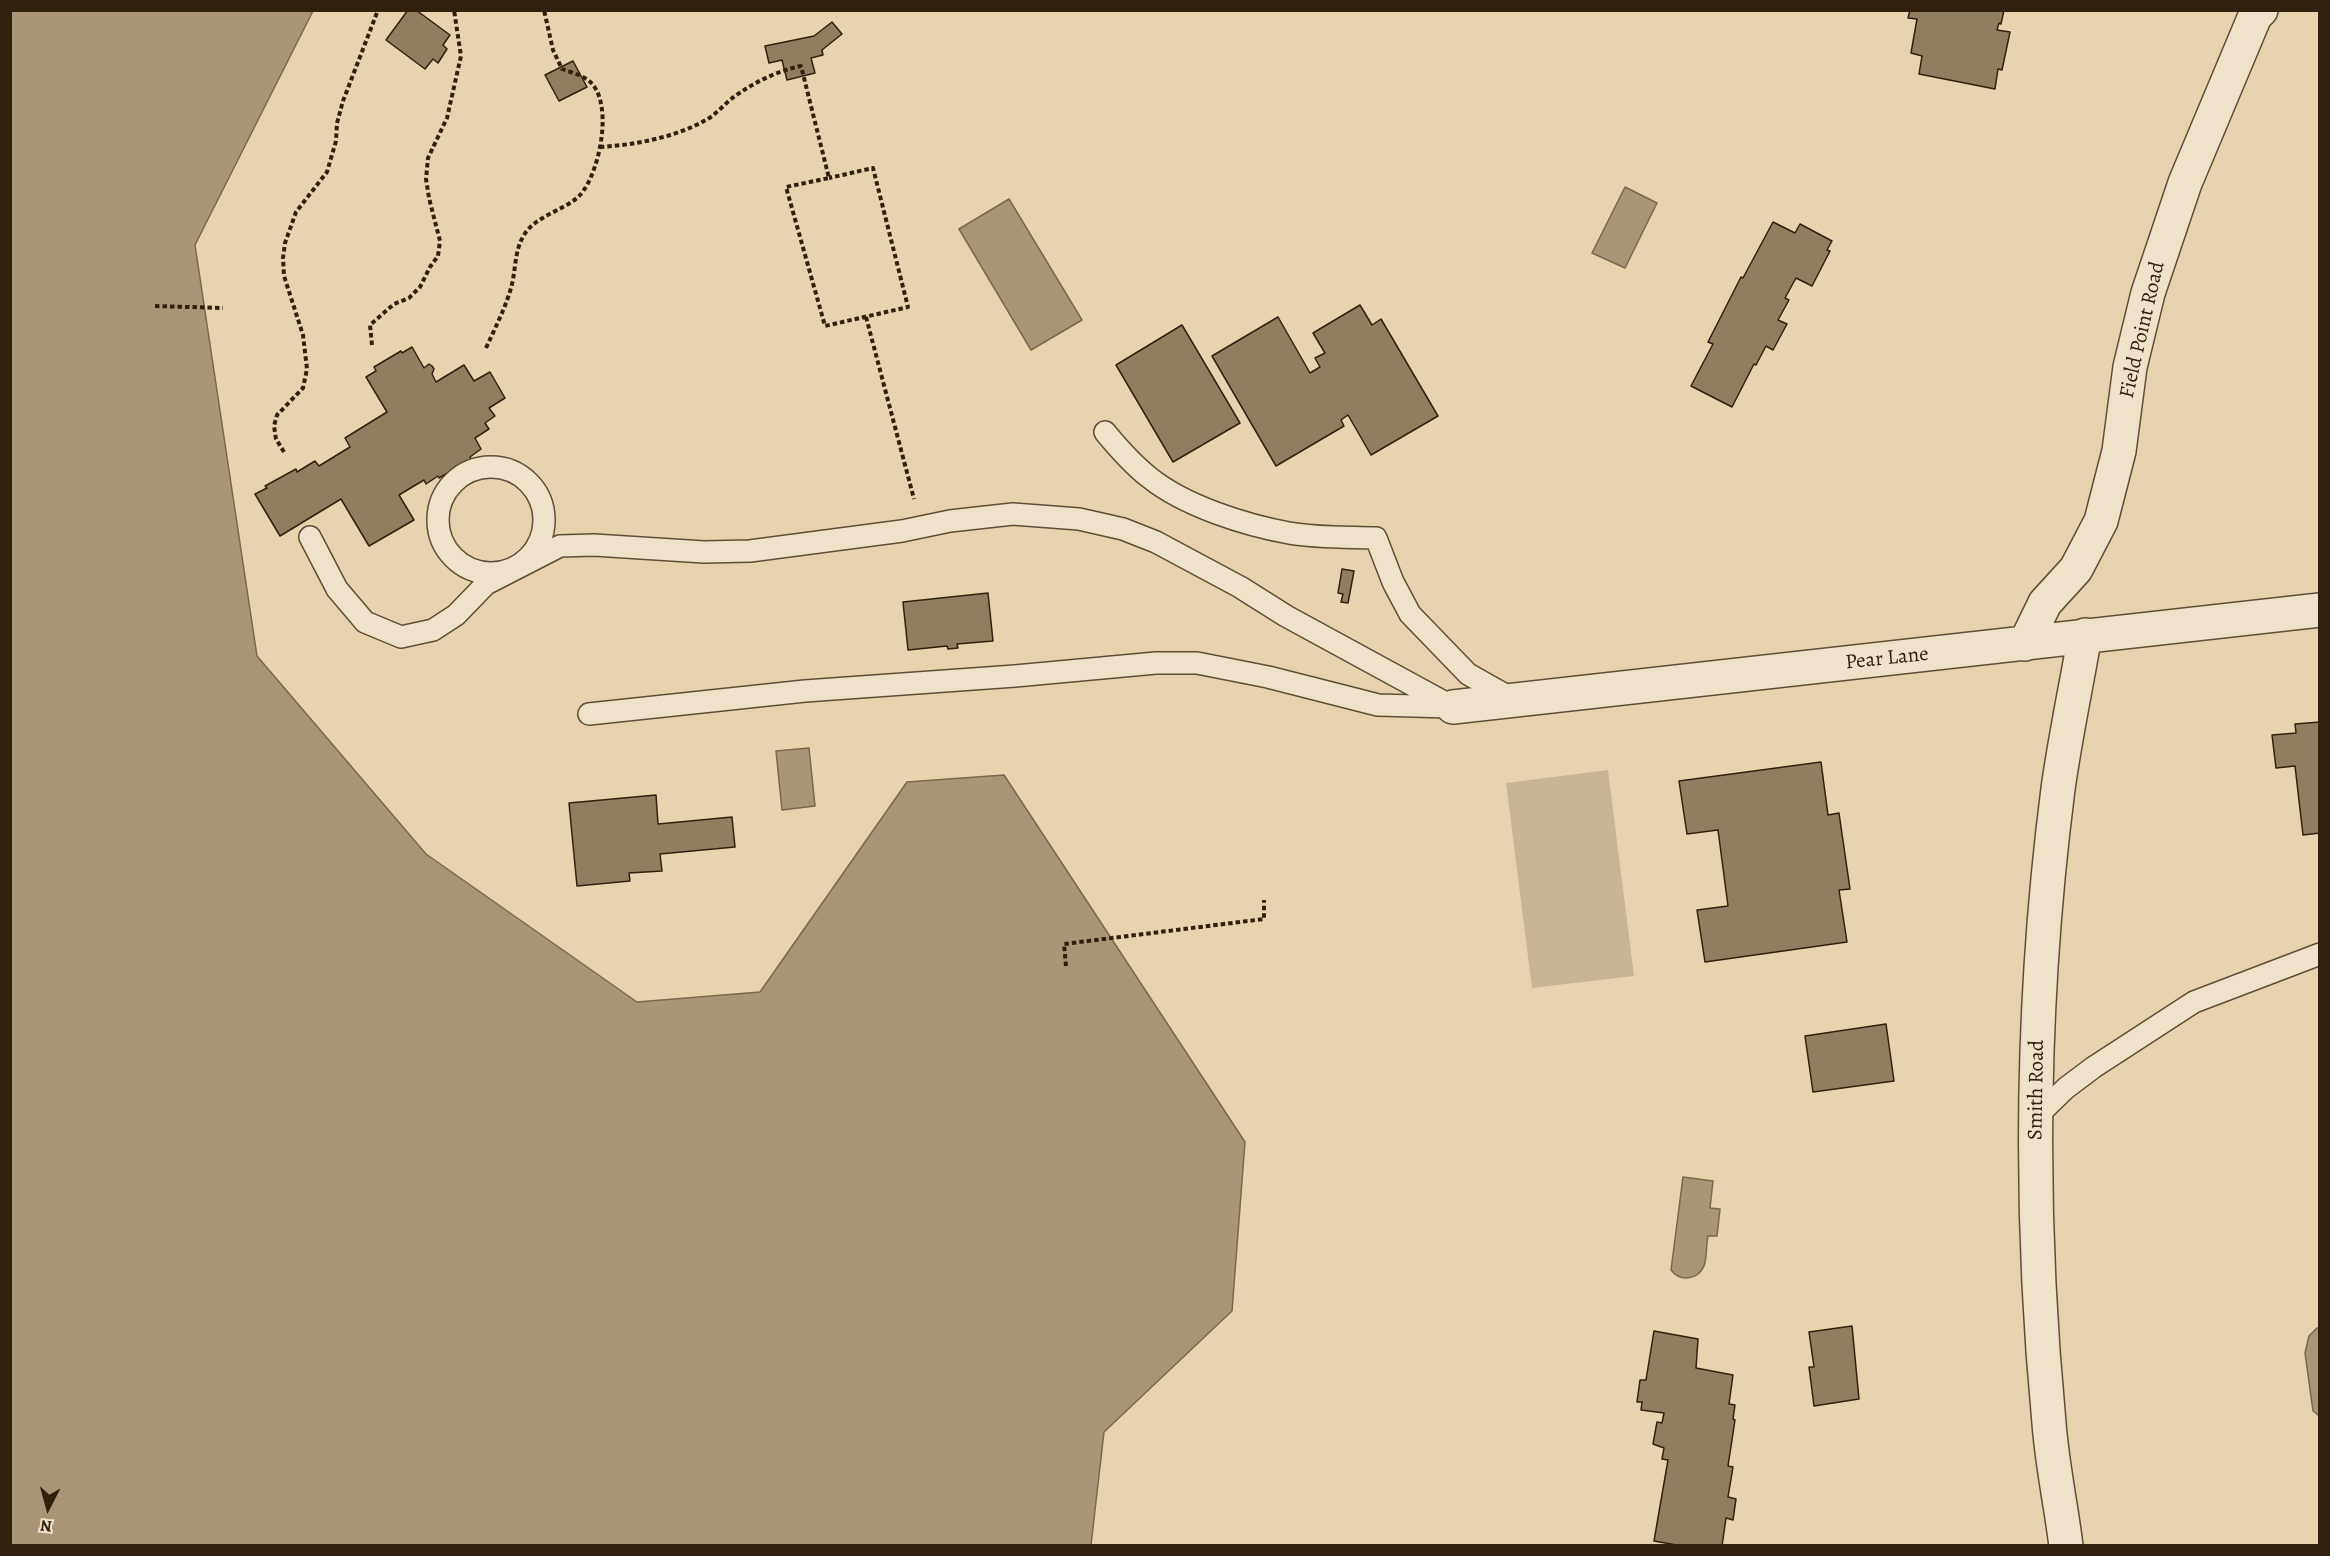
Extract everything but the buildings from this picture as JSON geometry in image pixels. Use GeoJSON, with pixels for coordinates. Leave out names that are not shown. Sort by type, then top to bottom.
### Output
{"type":"FeatureCollection","features":[{"type":"Feature","properties":{"kind":"street","name":"Field Point Road"},"geometry":{"type":"LineString","coordinates":[[2025,644],[2044,603],[2076,569],[2100,521],[2120,451],[2130,367],[2148,293],[2185,183],[2257,12]]}},
{"type":"Feature","properties":{"kind":"street","name":"Pear Lane"},"geometry":{"type":"LineString","coordinates":[[1453,707],[2319,610]]}},
{"type":"Feature","properties":{"kind":"street","name":"Smith Road"},"geometry":{"type":"LineString","coordinates":[[2066,1545],[2049,1424],[2040,1280],[2035,1119],[2041,973],[2058,789],[2085,635]]}},
{"type":"Feature","properties":{"kind":"lane"},"geometry":{"type":"LineString","coordinates":[[1105,432],[1126,457],[1151,479],[1185,499],[1249,523],[1291,533],[1376,538],[1410,614],[1468,674],[1514,700]]}},
{"type":"Feature","properties":{"kind":"lane"},"geometry":{"type":"LineString","coordinates":[[484,468],[501,468],[517,474],[530,485],[539,498],[544,515],[543,531],[537,547],[512,570],[494,573],[476,572],[459,563],[447,551],[439,534],[438,516],[442,498],[453,483],[468,472],[484,468]]}},
{"type":"Feature","properties":{"kind":"lane"},"geometry":{"type":"LineString","coordinates":[[310,537],[337,589],[365,622],[401,637],[433,630],[456,615],[486,584],[560,546],[594,545],[704,552],[750,550],[829,542],[950,520],[1013,514],[1079,519],[1123,529],[1156,542],[1453,707]]}},
{"type":"Feature","properties":{"kind":"lane"},"geometry":{"type":"LineString","coordinates":[[589,714],[805,691],[1156,663],[1197,663],[1268,677],[1378,705],[1453,707]]}},
{"type":"Feature","properties":{"kind":"lane"},"geometry":{"type":"LineString","coordinates":[[2035,1119],[2075,1081],[2145,1032],[2194,1002],[2319,954]]}},
{"type":"Feature","properties":{"kind":"path"},"geometry":{"type":"LineString","coordinates":[[284,452],[276,440],[274,426],[277,415],[303,388],[307,369],[303,335],[284,276],[285,243],[296,212],[327,171],[336,141],[337,123],[343,101],[378,10]]}},
{"type":"Feature","properties":{"kind":"path"},"geometry":{"type":"LineString","coordinates":[[372,345],[370,325],[394,304],[409,298],[420,287],[438,256],[440,241],[426,179],[428,158],[447,118],[460,56],[454,10]]}},
{"type":"Feature","properties":{"kind":"path"},"geometry":{"type":"LineString","coordinates":[[486,348],[510,290],[517,253],[525,234],[540,219],[579,195],[592,173],[600,147],[603,126],[600,96],[588,80],[562,69],[553,50],[544,10]]}},
{"type":"Feature","properties":{"kind":"path"},"geometry":{"type":"LineString","coordinates":[[600,147],[616,146],[680,132],[708,119],[735,96],[767,77],[801,66],[829,178]]}},
{"type":"Feature","properties":{"kind":"path"},"geometry":{"type":"LineString","coordinates":[[873,168],[908,307],[825,326],[786,187],[829,178],[873,168]]}},
{"type":"Feature","properties":{"kind":"path"},"geometry":{"type":"LineString","coordinates":[[155,306],[223,308]]}},
{"type":"Feature","properties":{"kind":"path"},"geometry":{"type":"LineString","coordinates":[[866,317],[921,526]]}},
{"type":"Feature","properties":{"kind":"path"},"geometry":{"type":"LineString","coordinates":[[1066,966],[1064,944],[1264,919],[1264,900]]}},
{"type":"Feature","properties":{"kind":"shaded area"},"geometry":{"type":"Polygon","coordinates":[[[11,10],[313,11],[195,245],[257,656],[426,854],[637,1002],[760,992],[907,782],[1004,775],[1245,1142],[1232,1311],[1104,1432],[1091,1545],[11,1545],[11,10]]]}},
{"type":"Feature","properties":{"kind":"shaded area"},"geometry":{"type":"Polygon","coordinates":[[[1625,187],[1657,203],[1625,268],[1592,253],[1625,187]]]}},
{"type":"Feature","properties":{"kind":"shaded area"},"geometry":{"type":"Polygon","coordinates":[[[1009,199],[1082,320],[1031,350],[959,229],[1009,199]]]}},
{"type":"Feature","properties":{"kind":"shaded area"},"geometry":{"type":"Polygon","coordinates":[[[809,748],[815,806],[782,810],[776,751],[809,748]]]}},
{"type":"Feature","properties":{"kind":"shaded area"},"geometry":{"type":"Polygon","coordinates":[[[1608,770],[1634,976],[1532,988],[1506,783],[1608,770]]]}},
{"type":"Feature","properties":{"kind":"shaded area"},"geometry":{"type":"Polygon","coordinates":[[[1683,1177],[1713,1181],[1710,1208],[1720,1209],[1717,1236],[1708,1236],[1704,1266],[1698,1274],[1689,1278],[1679,1276],[1671,1270],[1683,1177]]]}},
{"type":"Feature","properties":{"kind":"shaded area"},"geometry":{"type":"Polygon","coordinates":[[[2319,1328],[2319,1416],[2313,1411],[2305,1353],[2309,1336],[2319,1328]]]}}]}
